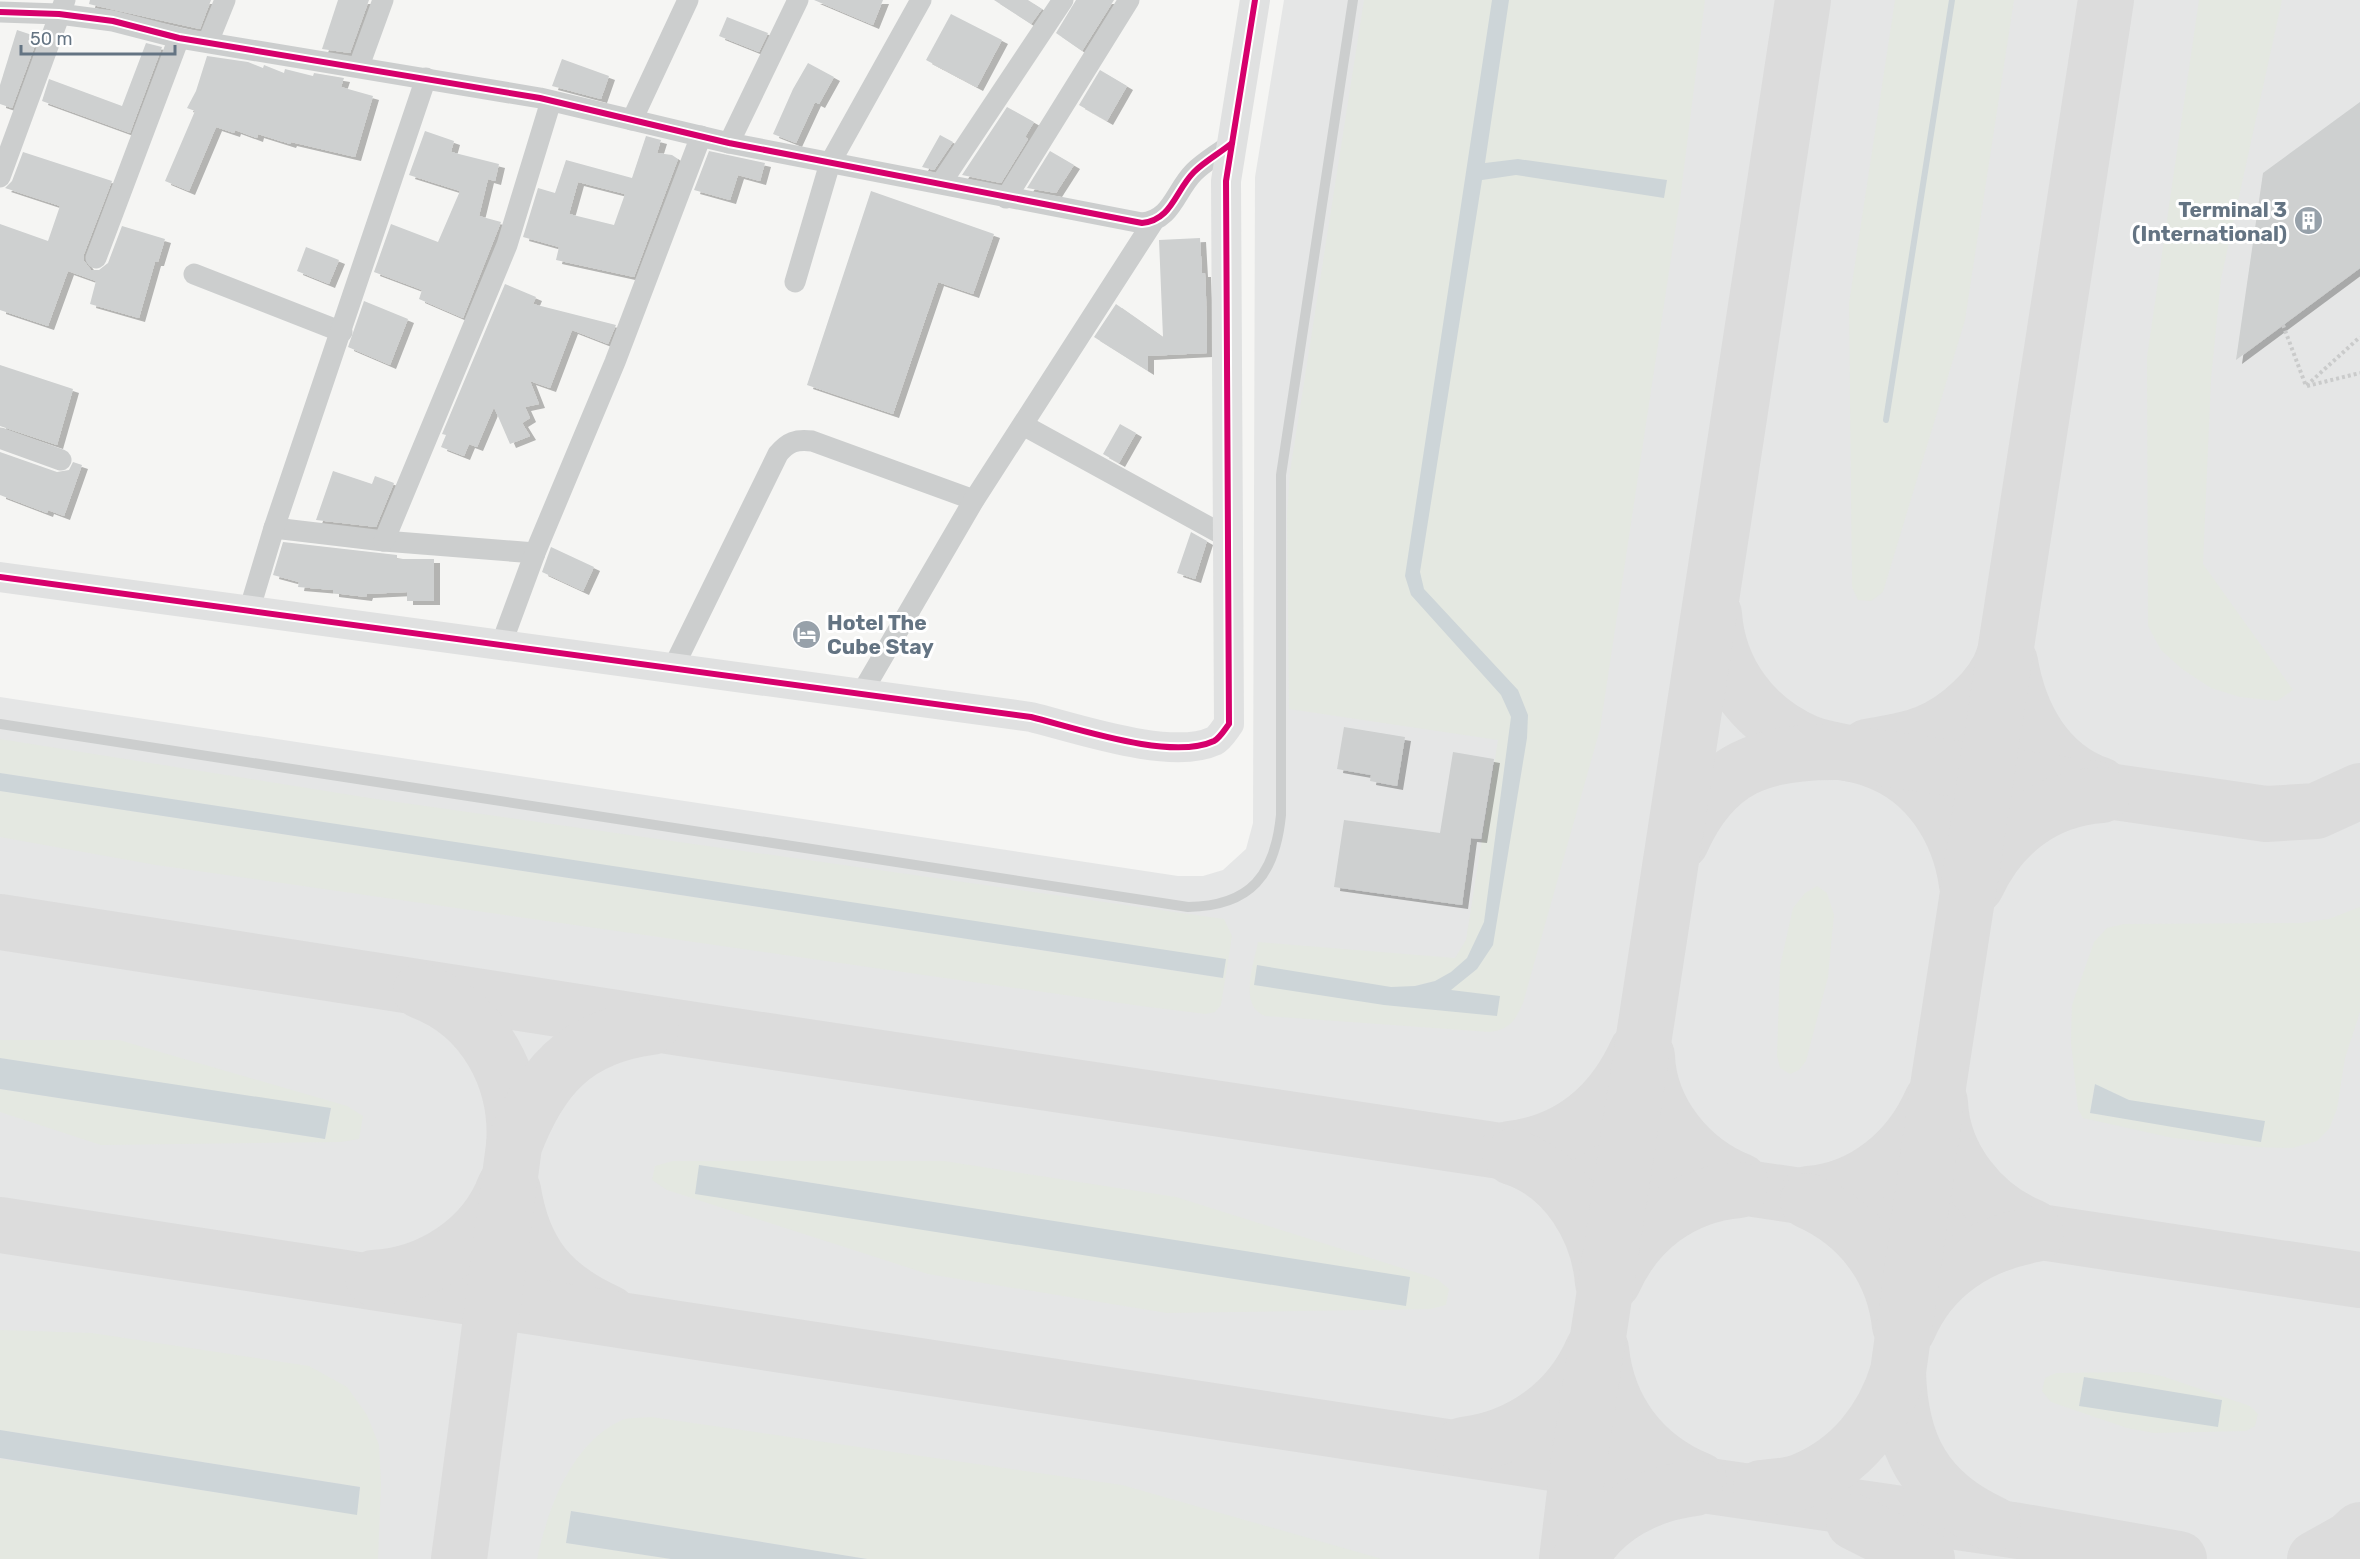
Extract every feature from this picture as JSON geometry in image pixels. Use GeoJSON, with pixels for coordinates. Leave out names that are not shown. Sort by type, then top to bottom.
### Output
{"type":"FeatureCollection","features":[{"type":"Feature","properties":{"kind":"street"},"geometry":{"type":"LineString","coordinates":[[208,42],[225,0]]}},
{"type":"Feature","properties":{"kind":"street"},"geometry":{"type":"LineString","coordinates":[[359,66],[383,0]]}},
{"type":"Feature","properties":{"kind":"street"},"geometry":{"type":"LineString","coordinates":[[632,120],[688,0]]}},
{"type":"Feature","properties":{"kind":"street"},"geometry":{"type":"LineString","coordinates":[[729,142],[798,0]]}},
{"type":"Feature","properties":{"kind":"street"},"geometry":{"type":"LineString","coordinates":[[795,282],[830,163],[921,0]]}},
{"type":"Feature","properties":{"kind":"street"},"geometry":{"type":"LineString","coordinates":[[941,183],[1063,0]]}},
{"type":"Feature","properties":{"kind":"street"},"geometry":{"type":"LineString","coordinates":[[1006,198],[1129,0]]}},
{"type":"Feature","properties":{"kind":"street"},"geometry":{"type":"LineString","coordinates":[[0,577],[1031,717],[1138,744],[1195,746],[1216,740],[1230,724],[1226,181],[1255,0]]}},
{"type":"Feature","properties":{"kind":"street"},"geometry":{"type":"LineString","coordinates":[[0,12],[62,7],[179,38],[359,66],[551,101],[830,163],[1142,223],[1152,222]]}},
{"type":"Feature","properties":{"kind":"street"},"geometry":{"type":"LineString","coordinates":[[0,177],[62,7]]}},
{"type":"Feature","properties":{"kind":"street"},"geometry":{"type":"LineString","coordinates":[[96,258],[179,38]]}},
{"type":"Feature","properties":{"kind":"street"},"geometry":{"type":"LineString","coordinates":[[249,611],[274,528],[426,78]]}},
{"type":"Feature","properties":{"kind":"street"},"geometry":{"type":"LineString","coordinates":[[384,542],[504,253],[551,101]]}},
{"type":"Feature","properties":{"kind":"street"},"geometry":{"type":"LineString","coordinates":[[501,645],[535,553],[615,362],[701,136]]}},
{"type":"Feature","properties":{"kind":"street"},"geometry":{"type":"LineString","coordinates":[[861,694],[974,500],[1152,222],[1169,210],[1193,173],[1232,144]]}},
{"type":"Feature","properties":{"kind":"street"},"geometry":{"type":"LineString","coordinates":[[194,274],[342,332]]}},
{"type":"Feature","properties":{"kind":"street"},"geometry":{"type":"LineString","coordinates":[[1023,425],[1227,537]]}},
{"type":"Feature","properties":{"kind":"street"},"geometry":{"type":"LineString","coordinates":[[0,438],[61,460]]}},
{"type":"Feature","properties":{"kind":"street"},"geometry":{"type":"LineString","coordinates":[[673,668],[778,454],[787,443],[799,440],[812,441],[974,500]]}},
{"type":"Feature","properties":{"kind":"street"},"geometry":{"type":"LineString","coordinates":[[274,528],[384,542],[535,553]]}},
{"type":"Feature","properties":{"kind":"lane"},"geometry":{"type":"LineString","coordinates":[[0,724],[1188,907],[1209,906],[1247,892],[1263,878],[1273,860],[1279,839],[1281,815],[1281,475],[1353,0]]}},
{"type":"Feature","properties":{"kind":"path"},"geometry":{"type":"LineString","coordinates":[[2283,325],[2306,386]]}},
{"type":"Feature","properties":{"kind":"path"},"geometry":{"type":"LineString","coordinates":[[2306,386],[2360,337]]}},
{"type":"Feature","properties":{"kind":"path"},"geometry":{"type":"LineString","coordinates":[[2306,386],[2360,373]]}},
{"type":"Feature","properties":{"kind":"shaded area"},"geometry":{"type":"Polygon","coordinates":[[[1284,0],[2360,0],[2360,1559],[0,1559],[0,697],[1178,876],[1203,876],[1223,870],[1246,849],[1253,823],[1255,177],[1284,0]]]}},
{"type":"Feature","properties":{"kind":"shaded area"},"geometry":{"type":"Polygon","coordinates":[[[1364,0],[1705,0],[1681,192],[1600,729],[1523,1003],[1511,1023],[1502,1029],[1490,1032],[1265,1016],[1257,1011],[1250,994],[1251,972],[1258,942],[1455,958],[1466,940],[1498,740],[1289,709],[1287,515],[1290,472],[1364,0]]]}},
{"type":"Feature","properties":{"kind":"shaded area"},"geometry":{"type":"Polygon","coordinates":[[[1492,0],[1509,0],[1485,163],[1518,159],[1667,180],[1664,198],[1516,175],[1482,180],[1420,572],[1424,589],[1518,690],[1528,715],[1527,738],[1493,945],[1477,969],[1451,990],[1500,996],[1497,1016],[1384,1005],[1254,985],[1257,965],[1391,987],[1415,986],[1435,981],[1451,972],[1467,958],[1484,922],[1511,717],[1501,695],[1411,595],[1405,576],[1492,0]]]}},
{"type":"Feature","properties":{"kind":"shaded area"},"geometry":{"type":"Polygon","coordinates":[[[1895,0],[2014,0],[1965,320],[1883,592],[1871,601],[1858,600],[1852,587],[1849,303],[1895,0]]]}},
{"type":"Feature","properties":{"kind":"shaded area"},"geometry":{"type":"Polygon","coordinates":[[[2199,0],[2282,0],[2221,279],[2211,379],[2203,564],[2293,690],[2277,701],[2240,697],[2211,688],[2182,669],[2161,650],[2148,626],[2147,357],[2199,0]]]}},
{"type":"Feature","properties":{"kind":"shaded area"},"geometry":{"type":"Polygon","coordinates":[[[0,739],[376,799],[1224,919],[1232,936],[1221,1005],[1215,1012],[1206,1014],[1141,1006],[156,865],[0,837],[0,791],[1222,978],[1226,960],[0,773],[0,739]]]}},
{"type":"Feature","properties":{"kind":"shaded area"},"geometry":{"type":"Polygon","coordinates":[[[0,773],[1226,959],[1223,978],[0,791],[0,773]]]}},
{"type":"Feature","properties":{"kind":"shaded area"},"geometry":{"type":"Polygon","coordinates":[[[1817,886],[1827,893],[1834,915],[1828,977],[1806,1061],[1799,1070],[1790,1074],[1780,1068],[1777,1056],[1780,966],[1793,908],[1805,893],[1817,886]]]}},
{"type":"Feature","properties":{"kind":"shaded area"},"geometry":{"type":"Polygon","coordinates":[[[2360,907],[2360,1012],[2345,1058],[2337,1109],[2329,1129],[2317,1141],[2292,1148],[2254,1147],[2173,1138],[2083,1118],[2078,1109],[2071,1042],[2072,1005],[2094,942],[2107,928],[2124,924],[2302,923],[2329,919],[2360,907]],[[2095,1084],[2090,1113],[2262,1141],[2129,1100],[2095,1084]]]}},
{"type":"Feature","properties":{"kind":"shaded area"},"geometry":{"type":"Polygon","coordinates":[[[0,1040],[119,1040],[347,1106],[363,1116],[359,1139],[341,1142],[101,1145],[0,1112],[0,1089],[325,1139],[331,1109],[0,1058],[0,1040]]]}},
{"type":"Feature","properties":{"kind":"shaded area"},"geometry":{"type":"Polygon","coordinates":[[[0,1058],[331,1108],[325,1139],[0,1089],[0,1058]]]}},
{"type":"Feature","properties":{"kind":"shaded area"},"geometry":{"type":"Polygon","coordinates":[[[2095,1084],[2129,1100],[2265,1121],[2261,1142],[2090,1113],[2095,1084]]]}},
{"type":"Feature","properties":{"kind":"shaded area"},"geometry":{"type":"Polygon","coordinates":[[[673,1161],[944,1161],[1176,1197],[1437,1279],[1449,1289],[1446,1305],[1430,1309],[1167,1313],[928,1274],[667,1190],[652,1180],[655,1166],[673,1161]],[[699,1165],[1410,1278],[700,1165],[699,1165]]]}},
{"type":"Feature","properties":{"kind":"shaded area"},"geometry":{"type":"Polygon","coordinates":[[[699,1165],[1410,1277],[1406,1306],[695,1194],[699,1165]]]}},
{"type":"Feature","properties":{"kind":"shaded area"},"geometry":{"type":"Polygon","coordinates":[[[0,1330],[92,1333],[309,1366],[347,1387],[367,1415],[379,1445],[381,1484],[378,1559],[0,1559],[0,1459],[357,1514],[360,1487],[0,1430],[0,1330]]]}},
{"type":"Feature","properties":{"kind":"shaded area"},"geometry":{"type":"Polygon","coordinates":[[[2138,1372],[2162,1376],[2250,1406],[2258,1414],[2255,1426],[2246,1431],[2154,1433],[2127,1428],[2051,1402],[2042,1391],[2045,1378],[2056,1373],[2138,1372]]]}},
{"type":"Feature","properties":{"kind":"shaded area"},"geometry":{"type":"Polygon","coordinates":[[[2084,1377],[2222,1400],[2218,1427],[2079,1406],[2084,1377]]]}},
{"type":"Feature","properties":{"kind":"shaded area"},"geometry":{"type":"Polygon","coordinates":[[[651,1417],[1122,1485],[1382,1559],[867,1559],[571,1511],[566,1543],[671,1559],[537,1559],[555,1500],[564,1480],[587,1446],[620,1421],[651,1417]]]}},
{"type":"Feature","properties":{"kind":"shaded area"},"geometry":{"type":"Polygon","coordinates":[[[0,1430],[360,1487],[357,1515],[0,1458],[0,1430]]]}},
{"type":"Feature","properties":{"kind":"shaded area"},"geometry":{"type":"Polygon","coordinates":[[[571,1511],[867,1559],[671,1559],[566,1543],[571,1511]]]}},
{"type":"Feature","properties":{"kind":"building"},"geometry":{"type":"Polygon","coordinates":[[[90,0],[211,0],[200,29],[89,4],[90,0]]]}},
{"type":"Feature","properties":{"kind":"building"},"geometry":{"type":"Polygon","coordinates":[[[338,0],[369,0],[350,53],[322,49],[338,0]]]}},
{"type":"Feature","properties":{"kind":"building"},"geometry":{"type":"Polygon","coordinates":[[[814,0],[883,0],[873,25],[814,0]]]}},
{"type":"Feature","properties":{"kind":"building"},"geometry":{"type":"Polygon","coordinates":[[[994,0],[1028,0],[1042,9],[1031,24],[994,0]]]}},
{"type":"Feature","properties":{"kind":"building"},"geometry":{"type":"Polygon","coordinates":[[[1076,0],[1114,0],[1082,51],[1056,33],[1076,0]]]}},
{"type":"Feature","properties":{"kind":"building"},"geometry":{"type":"Polygon","coordinates":[[[951,14],[1002,40],[977,87],[926,60],[951,14]]]}},
{"type":"Feature","properties":{"kind":"building"},"geometry":{"type":"Polygon","coordinates":[[[727,17],[768,33],[759,52],[719,36],[727,17]]]}},
{"type":"Feature","properties":{"kind":"building"},"geometry":{"type":"Polygon","coordinates":[[[17,30],[38,37],[12,108],[0,104],[0,85],[17,30]]]}},
{"type":"Feature","properties":{"kind":"building"},"geometry":{"type":"Polygon","coordinates":[[[146,43],[162,47],[130,133],[42,101],[49,79],[122,106],[146,43]]]}},
{"type":"Feature","properties":{"kind":"building"},"geometry":{"type":"Polygon","coordinates":[[[207,56],[248,62],[263,68],[264,65],[284,73],[285,69],[313,76],[314,73],[344,78],[341,87],[373,96],[355,157],[291,142],[290,144],[258,134],[257,138],[235,130],[234,133],[216,127],[189,191],[165,181],[195,111],[187,108],[196,91],[207,56]]]}},
{"type":"Feature","properties":{"kind":"building"},"geometry":{"type":"Polygon","coordinates":[[[562,59],[609,76],[601,99],[552,86],[562,59]]]}},
{"type":"Feature","properties":{"kind":"building"},"geometry":{"type":"Polygon","coordinates":[[[808,63],[834,77],[819,104],[815,102],[796,143],[773,134],[793,89],[808,63]]]}},
{"type":"Feature","properties":{"kind":"building"},"geometry":{"type":"Polygon","coordinates":[[[1100,70],[1127,86],[1107,121],[1079,105],[1100,70]]]}},
{"type":"Feature","properties":{"kind":"building","name":"Terminal 3 (International)"},"geometry":{"type":"Polygon","coordinates":[[[2360,102],[2360,268],[2236,360],[2263,173],[2360,102]]]}},
{"type":"Feature","properties":{"kind":"building"},"geometry":{"type":"Polygon","coordinates":[[[1007,107],[1034,122],[1025,137],[1028,139],[1001,183],[962,175],[1007,107]]]}},
{"type":"Feature","properties":{"kind":"building"},"geometry":{"type":"Polygon","coordinates":[[[425,131],[454,141],[451,152],[499,164],[495,181],[488,179],[479,216],[501,222],[463,318],[419,299],[422,290],[374,272],[391,224],[438,242],[460,191],[409,175],[425,131]]]}},
{"type":"Feature","properties":{"kind":"building"},"geometry":{"type":"Polygon","coordinates":[[[940,135],[953,142],[934,170],[922,167],[940,135]]]}},
{"type":"Feature","properties":{"kind":"building"},"geometry":{"type":"Polygon","coordinates":[[[646,136],[661,140],[657,153],[672,155],[678,159],[634,277],[556,260],[559,247],[523,237],[538,188],[555,193],[566,160],[632,178],[646,136]],[[578,182],[569,214],[614,225],[625,194],[578,182]]]}},
{"type":"Feature","properties":{"kind":"building"},"geometry":{"type":"Polygon","coordinates":[[[709,151],[765,163],[760,181],[738,175],[730,200],[694,190],[709,151]]]}},
{"type":"Feature","properties":{"kind":"building"},"geometry":{"type":"Polygon","coordinates":[[[1050,151],[1074,165],[1056,193],[1027,188],[1050,151]]]}},
{"type":"Feature","properties":{"kind":"building"},"geometry":{"type":"Polygon","coordinates":[[[23,152],[112,181],[84,254],[84,261],[91,270],[99,270],[108,263],[122,226],[165,239],[158,262],[155,262],[139,318],[90,304],[96,281],[68,271],[48,326],[0,310],[0,224],[48,241],[60,206],[5,188],[12,181],[23,152]]]}},
{"type":"Feature","properties":{"kind":"building"},"geometry":{"type":"Polygon","coordinates":[[[871,191],[994,234],[973,294],[938,282],[893,414],[807,385],[871,191]]]}},
{"type":"Feature","properties":{"kind":"building"},"geometry":{"type":"Polygon","coordinates":[[[1200,238],[1202,273],[1205,273],[1207,353],[1148,356],[1148,371],[1094,337],[1116,304],[1163,337],[1159,240],[1200,238]]]}},
{"type":"Feature","properties":{"kind":"building"},"geometry":{"type":"Polygon","coordinates":[[[306,247],[339,260],[329,284],[297,271],[306,247]]]}},
{"type":"Feature","properties":{"kind":"building"},"geometry":{"type":"Polygon","coordinates":[[[505,284],[536,297],[533,304],[616,325],[608,344],[572,330],[550,388],[530,381],[539,404],[525,407],[530,418],[522,423],[530,436],[510,444],[494,407],[477,447],[469,444],[464,456],[441,447],[446,435],[442,434],[505,284]]]}},
{"type":"Feature","properties":{"kind":"building"},"geometry":{"type":"Polygon","coordinates":[[[364,301],[408,319],[390,365],[348,347],[364,301]]]}},
{"type":"Feature","properties":{"kind":"building"},"geometry":{"type":"Polygon","coordinates":[[[0,365],[73,389],[57,445],[0,426],[0,365]]]}},
{"type":"Feature","properties":{"kind":"building"},"geometry":{"type":"Polygon","coordinates":[[[1120,424],[1136,433],[1119,463],[1103,454],[1120,424]]]}},
{"type":"Feature","properties":{"kind":"building"},"geometry":{"type":"Polygon","coordinates":[[[0,452],[57,472],[69,470],[73,462],[82,465],[64,516],[48,510],[47,513],[0,495],[0,452]]]}},
{"type":"Feature","properties":{"kind":"building"},"geometry":{"type":"Polygon","coordinates":[[[333,471],[372,484],[375,476],[394,483],[376,527],[316,520],[333,471]]]}},
{"type":"Feature","properties":{"kind":"building"},"geometry":{"type":"Polygon","coordinates":[[[1191,532],[1207,541],[1195,579],[1177,573],[1191,532]]]}},
{"type":"Feature","properties":{"kind":"building"},"geometry":{"type":"Polygon","coordinates":[[[283,542],[397,555],[397,559],[434,559],[434,601],[407,601],[407,592],[367,594],[366,597],[333,593],[333,590],[298,587],[299,582],[273,575],[283,542]]]}},
{"type":"Feature","properties":{"kind":"building"},"geometry":{"type":"Polygon","coordinates":[[[551,547],[594,567],[583,591],[542,572],[551,547]]]}},
{"type":"Feature","properties":{"kind":"building"},"geometry":{"type":"Polygon","coordinates":[[[1344,727],[1405,737],[1397,786],[1370,781],[1371,775],[1337,769],[1344,727]]]}},
{"type":"Feature","properties":{"kind":"building"},"geometry":{"type":"Polygon","coordinates":[[[1453,752],[1494,759],[1481,839],[1471,838],[1462,905],[1334,887],[1344,820],[1440,833],[1453,752]]]}},
{"type":"Feature","properties":{"kind":"waterway"},"geometry":{"type":"LineString","coordinates":[[1886,420],[1952,0]]}},
{"type":"Feature","properties":{"kind":"taxiway"},"geometry":{"type":"LineString","coordinates":[[1567,1559],[1578,1467],[1803,0]]}},
{"type":"Feature","properties":{"kind":"taxiway"},"geometry":{"type":"LineString","coordinates":[[1761,1488],[1802,1481],[1819,1473],[1850,1451],[1874,1423],[1892,1390],[1898,1372],[1939,1080],[2106,0]]}},
{"type":"Feature","properties":{"kind":"taxiway"},"geometry":{"type":"LineString","coordinates":[[1714,614],[1717,635],[1731,674],[1742,692],[1756,707],[1771,721],[1808,743],[1874,760],[1910,780],[1938,809],[1949,827],[1957,845],[1967,885]]}},
{"type":"Feature","properties":{"kind":"taxiway"},"geometry":{"type":"LineString","coordinates":[[1867,747],[1919,736],[1938,728],[1973,702],[1992,680],[2004,656]]}},
{"type":"Feature","properties":{"kind":"taxiway"},"geometry":{"type":"LineString","coordinates":[[2010,662],[2020,701],[2038,736],[2064,765],[2100,785]]}},
{"type":"Feature","properties":{"kind":"taxiway"},"geometry":{"type":"LineString","coordinates":[[1681,842],[1694,817],[1709,796],[1725,780],[1744,768],[1764,760],[1812,753],[1840,752],[2266,814],[2316,811],[2360,791]]}},
{"type":"Feature","properties":{"kind":"taxiway"},"geometry":{"type":"LineString","coordinates":[[1976,886],[1998,850],[2026,822],[2061,804],[2102,795]]}},
{"type":"Feature","properties":{"kind":"taxiway"},"geometry":{"type":"LineString","coordinates":[[0,922],[681,1028],[2360,1280]]}},
{"type":"Feature","properties":{"kind":"taxiway"},"geometry":{"type":"LineString","coordinates":[[421,991],[444,1002],[463,1016],[480,1033],[493,1053],[504,1074],[511,1097],[514,1146]]}},
{"type":"Feature","properties":{"kind":"taxiway"},"geometry":{"type":"LineString","coordinates":[[459,1559],[514,1146],[536,1100],[564,1064],[601,1040],[624,1032],[651,1027]]}},
{"type":"Feature","properties":{"kind":"taxiway"},"geometry":{"type":"LineString","coordinates":[[1509,1149],[1551,1138],[1586,1118],[1615,1089],[1637,1051]]}},
{"type":"Feature","properties":{"kind":"taxiway"},"geometry":{"type":"LineString","coordinates":[[1647,1056],[1655,1096],[1676,1132],[1705,1161],[1740,1181]]}},
{"type":"Feature","properties":{"kind":"taxiway"},"geometry":{"type":"LineString","coordinates":[[1808,1194],[1848,1185],[1883,1165],[1911,1136],[1932,1100]]}},
{"type":"Feature","properties":{"kind":"taxiway"},"geometry":{"type":"LineString","coordinates":[[1940,1102],[1942,1122],[1948,1142],[1968,1178],[1997,1207],[2032,1227]]}},
{"type":"Feature","properties":{"kind":"taxiway"},"geometry":{"type":"LineString","coordinates":[[1512,1157],[1548,1176],[1576,1206],[1595,1243],[1603,1283]]}},
{"type":"Feature","properties":{"kind":"taxiway"},"geometry":{"type":"LineString","coordinates":[[373,1278],[415,1270],[453,1251],[484,1223],[505,1186]]}},
{"type":"Feature","properties":{"kind":"taxiway"},"geometry":{"type":"LineString","coordinates":[[513,1190],[524,1232],[532,1250],[543,1265],[571,1292],[609,1313]]}},
{"type":"Feature","properties":{"kind":"taxiway"},"geometry":{"type":"LineString","coordinates":[[1613,1282],[1634,1246],[1663,1218],[1698,1199],[1739,1190]]}},
{"type":"Feature","properties":{"kind":"taxiway"},"geometry":{"type":"LineString","coordinates":[[1808,1201],[1843,1222],[1871,1251],[1882,1267],[1890,1286],[1900,1326]]}},
{"type":"Feature","properties":{"kind":"taxiway"},"geometry":{"type":"LineString","coordinates":[[0,1225],[1578,1467],[2019,1531],[2179,1559]]}},
{"type":"Feature","properties":{"kind":"taxiway"},"geometry":{"type":"LineString","coordinates":[[1908,1329],[1930,1292],[1959,1265],[1995,1245],[2036,1234]]}},
{"type":"Feature","properties":{"kind":"taxiway"},"geometry":{"type":"LineString","coordinates":[[1463,1445],[1505,1435],[1541,1415],[1571,1386],[1593,1349]]}},
{"type":"Feature","properties":{"kind":"taxiway"},"geometry":{"type":"LineString","coordinates":[[1601,1349],[1611,1392],[1631,1429],[1661,1458],[1699,1480]]}},
{"type":"Feature","properties":{"kind":"taxiway"},"geometry":{"type":"LineString","coordinates":[[1898,1372],[1904,1422],[1921,1464],[1934,1482],[1950,1497],[1969,1512],[1993,1524]]}},
{"type":"Feature","properties":{"kind":"taxiway"},"geometry":{"type":"LineString","coordinates":[[1580,1559],[1601,1531],[1629,1510],[1661,1496],[1695,1488]]}},
{"type":"Feature","properties":{"kind":"taxiway"},"geometry":{"type":"LineString","coordinates":[[1854,1522],[1927,1559]]}},
{"type":"Feature","properties":{"kind":"taxiway"},"geometry":{"type":"LineString","coordinates":[[2315,1559],[2349,1540],[2360,1530]]}},
{"type":"Feature","properties":{"kind":"cycle path"},"geometry":{"type":"LineString","coordinates":[[0,577],[1031,717],[1097,735],[1149,745],[1196,746],[1214,741],[1229,724],[1226,181],[1255,0]]}},
{"type":"Feature","properties":{"kind":"cycle path"},"geometry":{"type":"LineString","coordinates":[[0,12],[59,14],[113,21],[179,38],[540,98],[729,143],[1142,223],[1152,221],[1167,211],[1194,172],[1232,143]]}},
{"type":"Feature","properties":{"kind":"place","name":"Terminal 3 (International)"},"geometry":{"type":"Point","coordinates":[2308,221]}},
{"type":"Feature","properties":{"kind":"place","name":"Hotel The Cube Stay"},"geometry":{"type":"Point","coordinates":[806,634]}}]}
